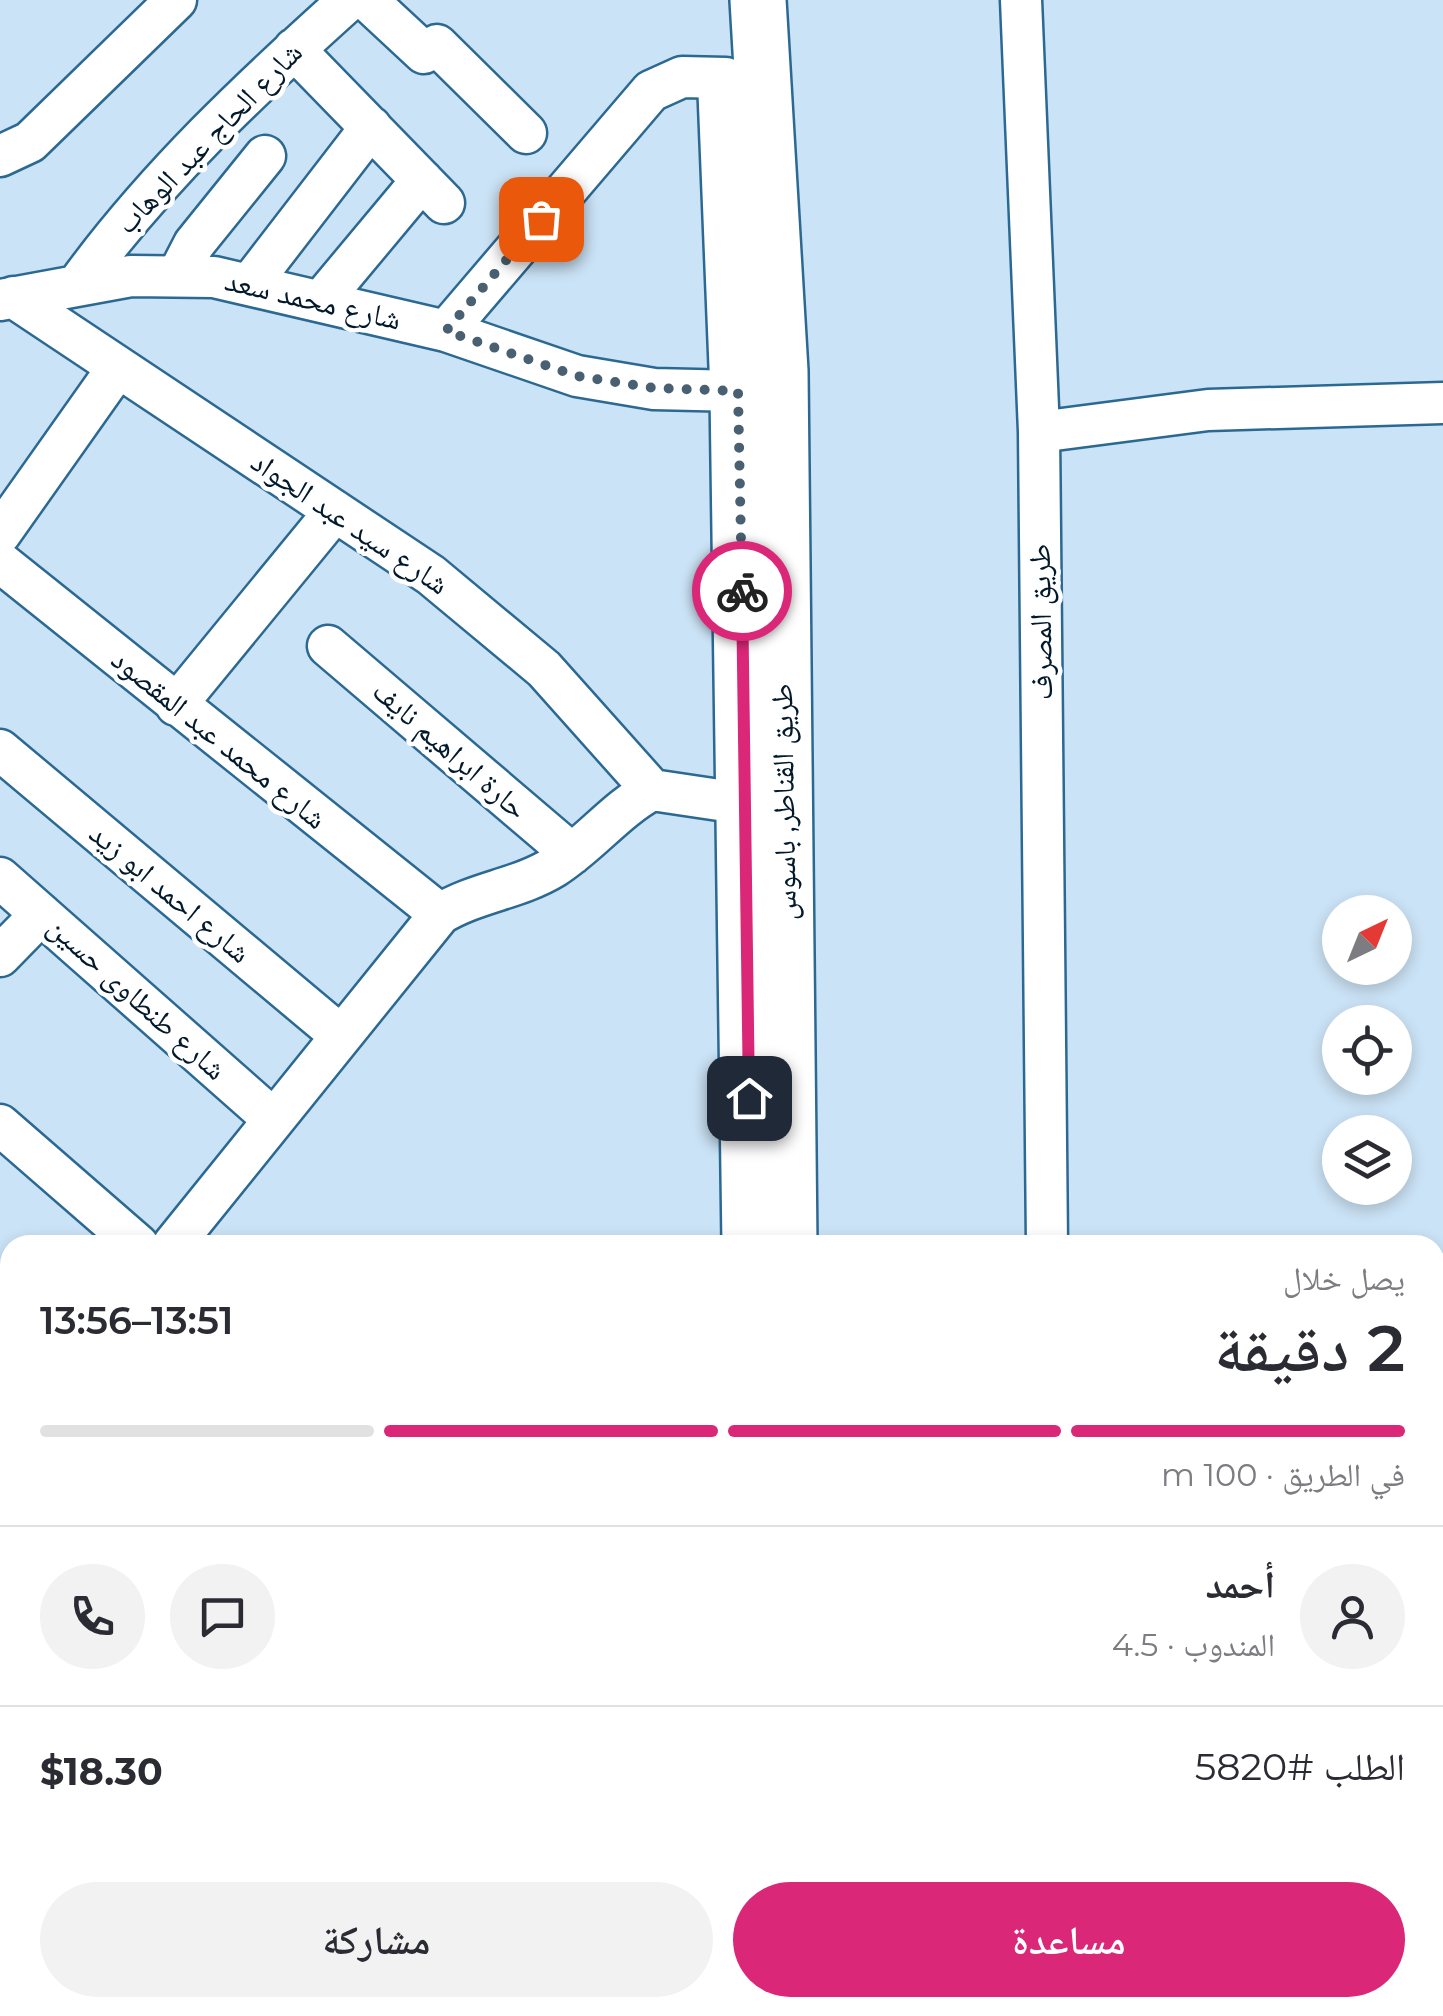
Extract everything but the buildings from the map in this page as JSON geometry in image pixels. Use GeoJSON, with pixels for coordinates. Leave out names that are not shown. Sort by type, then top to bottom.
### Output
{"type":"FeatureCollection","features":[{"type":"Feature","properties":{"kind":"main road","name":"طريق القناطر, باسوس"},"geometry":{"type":"LineString","coordinates":[[721,0],[738,391],[750,1235]]}},
{"type":"Feature","properties":{"kind":"main road","name":"طريق القناطر, باسوس"},"geometry":{"type":"LineString","coordinates":[[758,0],[780,372],[789,1235]]}},
{"type":"Feature","properties":{"kind":"street"},"geometry":{"type":"LineString","coordinates":[[0,156],[30,142],[176,0]]}},
{"type":"Feature","properties":{"kind":"street","name":"شارع الحاج عبد الوهاب"},"geometry":{"type":"LineString","coordinates":[[78,284],[126,217],[294,49],[349,0]]}},
{"type":"Feature","properties":{"kind":"street"},"geometry":{"type":"LineString","coordinates":[[367,0],[424,53],[437,46],[526,133]]}},
{"type":"Feature","properties":{"kind":"street","name":"طريق المصرف"},"geometry":{"type":"LineString","coordinates":[[1025,3],[1038,432],[1047,1235]]}},
{"type":"Feature","properties":{"kind":"street"},"geometry":{"type":"LineString","coordinates":[[294,49],[433,192],[321,301]]}},
{"type":"Feature","properties":{"kind":"street"},"geometry":{"type":"LineString","coordinates":[[446,331],[651,91],[682,77],[726,78]]}},
{"type":"Feature","properties":{"kind":"street"},"geometry":{"type":"LineString","coordinates":[[250,284],[371,127]]}},
{"type":"Feature","properties":{"kind":"street"},"geometry":{"type":"LineString","coordinates":[[178,275],[194,244],[264,156]]}},
{"type":"Feature","properties":{"kind":"street","name":"شارع محمد سعد"},"geometry":{"type":"LineString","coordinates":[[7,299],[78,284],[178,275],[250,284],[446,331],[596,380],[654,388],[738,391]]}},
{"type":"Feature","properties":{"kind":"street","name":"شارع سيد عبد الجواد"},"geometry":{"type":"LineString","coordinates":[[7,299],[118,367],[432,576],[522,647],[652,790]]}},
{"type":"Feature","properties":{"kind":"street"},"geometry":{"type":"LineString","coordinates":[[0,534],[118,367]]}},
{"type":"Feature","properties":{"kind":"street"},"geometry":{"type":"LineString","coordinates":[[1038,432],[1208,410],[1443,403]]}},
{"type":"Feature","properties":{"kind":"street"},"geometry":{"type":"LineString","coordinates":[[176,705],[334,511]]}},
{"type":"Feature","properties":{"kind":"street","name":"شارع محمد عبد المقصود"},"geometry":{"type":"LineString","coordinates":[[0,562],[440,914]]}},
{"type":"Feature","properties":{"kind":"street","name":"حارة ابراهيم نايف"},"geometry":{"type":"LineString","coordinates":[[328,646],[572,854]]}},
{"type":"Feature","properties":{"kind":"street","name":"شارع احمد ابو زيد"},"geometry":{"type":"LineString","coordinates":[[0,750],[340,1035]]}},
{"type":"Feature","properties":{"kind":"street"},"geometry":{"type":"LineString","coordinates":[[181,1235],[440,914],[462,900],[524,883],[572,854],[630,802],[652,790],[746,804]]}},
{"type":"Feature","properties":{"kind":"street","name":"شارع طنطاوى حسين"},"geometry":{"type":"LineString","coordinates":[[0,878],[273,1119]]}},
{"type":"Feature","properties":{"kind":"street"},"geometry":{"type":"LineString","coordinates":[[0,956],[41,914]]}},
{"type":"Feature","properties":{"kind":"street"},"geometry":{"type":"LineString","coordinates":[[0,1125],[115,1235]]}},
{"type":"Feature","properties":{"kind":"way so far"},"geometry":{"type":"LineString","coordinates":[[541,219],[446,331],[577,376],[615,384],[738,391],[742,591]]}},
{"type":"Feature","properties":{"kind":"route"},"geometry":{"type":"LineString","coordinates":[[742,591],[749,1098]]}}]}
